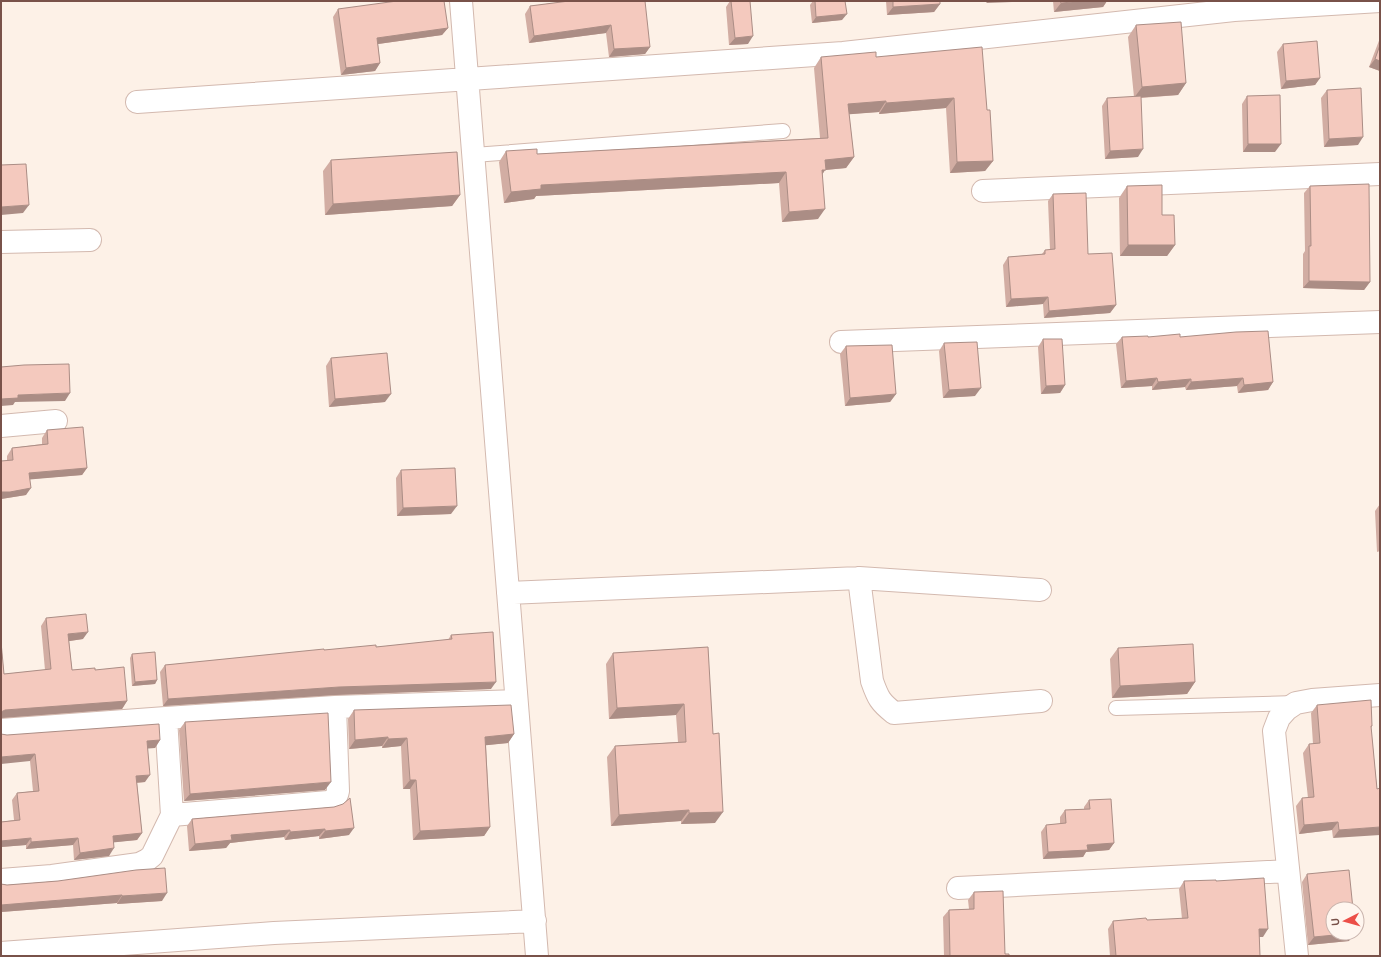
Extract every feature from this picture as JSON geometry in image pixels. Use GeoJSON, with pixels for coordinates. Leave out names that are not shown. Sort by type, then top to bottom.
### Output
{"type":"FeatureCollection","features":[{"type":"Feature","properties":{"kind":"street"},"geometry":{"type":"LineString","coordinates":[[461,1],[537,956]]}},
{"type":"Feature","properties":{"kind":"street"},"geometry":{"type":"LineString","coordinates":[[138,102],[843,53],[1234,5],[1380,1]]}},
{"type":"Feature","properties":{"kind":"street"},"geometry":{"type":"LineString","coordinates":[[983,191],[1380,174]]}},
{"type":"Feature","properties":{"kind":"street"},"geometry":{"type":"LineString","coordinates":[[1,242],[90,240]]}},
{"type":"Feature","properties":{"kind":"street"},"geometry":{"type":"LineString","coordinates":[[841,342],[1380,322]]}},
{"type":"Feature","properties":{"kind":"street"},"geometry":{"type":"LineString","coordinates":[[1,426],[56,421]]}},
{"type":"Feature","properties":{"kind":"street"},"geometry":{"type":"LineString","coordinates":[[508,593],[859,578],[1040,590]]}},
{"type":"Feature","properties":{"kind":"street"},"geometry":{"type":"LineString","coordinates":[[859,578],[872,681],[877,696],[884,705],[894,713],[1041,701]]}},
{"type":"Feature","properties":{"kind":"street"},"geometry":{"type":"LineString","coordinates":[[1297,956],[1274,731],[1279,718],[1287,709],[1296,703],[1312,700],[1380,695]]}},
{"type":"Feature","properties":{"kind":"street"},"geometry":{"type":"LineString","coordinates":[[1,730],[335,706],[516,701]]}},
{"type":"Feature","properties":{"kind":"street"},"geometry":{"type":"LineString","coordinates":[[172,815],[328,802],[333,800],[338,791],[335,706]]}},
{"type":"Feature","properties":{"kind":"street"},"geometry":{"type":"LineString","coordinates":[[1,880],[52,876],[139,864],[152,856],[172,815],[166,718]]}},
{"type":"Feature","properties":{"kind":"street"},"geometry":{"type":"LineString","coordinates":[[958,888],[1288,871]]}},
{"type":"Feature","properties":{"kind":"street"},"geometry":{"type":"LineString","coordinates":[[1,953],[274,933],[535,921]]}},
{"type":"Feature","properties":{"kind":"lane"},"geometry":{"type":"LineString","coordinates":[[474,155],[783,131]]}},
{"type":"Feature","properties":{"kind":"lane"},"geometry":{"type":"LineString","coordinates":[[1116,708],[1296,703]]}},
{"type":"Feature","properties":{"kind":"building"},"geometry":{"type":"Polygon","coordinates":[[[397,1],[444,1],[448,28],[377,38],[380,63],[346,68],[338,9],[397,1]]]}},
{"type":"Feature","properties":{"kind":"building"},"geometry":{"type":"Polygon","coordinates":[[[569,1],[645,1],[650,47],[614,49],[611,25],[534,36],[530,6],[569,1]]]}},
{"type":"Feature","properties":{"kind":"building"},"geometry":{"type":"Polygon","coordinates":[[[731,1],[750,1],[753,36],[735,38],[731,1]]]}},
{"type":"Feature","properties":{"kind":"building"},"geometry":{"type":"Polygon","coordinates":[[[815,1],[845,1],[847,14],[816,17],[815,1]]]}},
{"type":"Feature","properties":{"kind":"building"},"geometry":{"type":"Polygon","coordinates":[[[893,1],[940,1],[940,4],[893,7],[893,1]]]}},
{"type":"Feature","properties":{"kind":"building"},"geometry":{"type":"Polygon","coordinates":[[[1060,1],[1084,1],[1061,3],[1060,1]]]}},
{"type":"Feature","properties":{"kind":"building"},"geometry":{"type":"Polygon","coordinates":[[[1181,22],[1186,83],[1142,87],[1136,25],[1181,22]]]}},
{"type":"Feature","properties":{"kind":"building"},"geometry":{"type":"Polygon","coordinates":[[[1317,41],[1320,78],[1286,81],[1283,44],[1317,41]]]}},
{"type":"Feature","properties":{"kind":"building"},"geometry":{"type":"Polygon","coordinates":[[[1380,45],[1380,61],[1375,59],[1380,45]]]}},
{"type":"Feature","properties":{"kind":"building"},"geometry":{"type":"Polygon","coordinates":[[[982,47],[987,110],[990,110],[993,161],[957,162],[954,98],[886,103],[886,101],[848,104],[854,157],[825,160],[826,170],[822,170],[825,209],[789,212],[786,172],[541,185],[541,189],[511,192],[506,151],[537,149],[537,154],[828,138],[821,57],[876,52],[876,57],[982,47]]]}},
{"type":"Feature","properties":{"kind":"building"},"geometry":{"type":"Polygon","coordinates":[[[1361,88],[1363,137],[1329,139],[1327,90],[1361,88]]]}},
{"type":"Feature","properties":{"kind":"building"},"geometry":{"type":"Polygon","coordinates":[[[1280,95],[1281,144],[1248,144],[1247,96],[1280,95]]]}},
{"type":"Feature","properties":{"kind":"building"},"geometry":{"type":"Polygon","coordinates":[[[1141,96],[1143,149],[1110,151],[1107,98],[1141,96]]]}},
{"type":"Feature","properties":{"kind":"building"},"geometry":{"type":"Polygon","coordinates":[[[457,152],[460,195],[333,204],[331,160],[457,152]]]}},
{"type":"Feature","properties":{"kind":"building"},"geometry":{"type":"Polygon","coordinates":[[[26,164],[29,205],[1,207],[1,165],[26,164]]]}},
{"type":"Feature","properties":{"kind":"building"},"geometry":{"type":"Polygon","coordinates":[[[1369,184],[1370,282],[1309,281],[1309,246],[1311,246],[1310,186],[1369,184]]]}},
{"type":"Feature","properties":{"kind":"building"},"geometry":{"type":"Polygon","coordinates":[[[1162,185],[1162,215],[1174,215],[1175,245],[1128,245],[1127,186],[1162,185]]]}},
{"type":"Feature","properties":{"kind":"building"},"geometry":{"type":"Polygon","coordinates":[[[1086,193],[1088,254],[1112,253],[1116,305],[1049,311],[1048,297],[1011,299],[1008,257],[1045,254],[1045,250],[1055,249],[1053,194],[1086,193]]]}},
{"type":"Feature","properties":{"kind":"building"},"geometry":{"type":"Polygon","coordinates":[[[1268,331],[1273,382],[1244,385],[1243,378],[1191,382],[1191,379],[1158,382],[1157,378],[1126,381],[1122,337],[1148,337],[1180,334],[1180,337],[1268,331]]]}},
{"type":"Feature","properties":{"kind":"building"},"geometry":{"type":"Polygon","coordinates":[[[1043,339],[1062,339],[1065,385],[1046,386],[1043,339]]]}},
{"type":"Feature","properties":{"kind":"building"},"geometry":{"type":"Polygon","coordinates":[[[977,342],[981,388],[949,390],[944,343],[977,342]]]}},
{"type":"Feature","properties":{"kind":"building"},"geometry":{"type":"Polygon","coordinates":[[[892,345],[896,394],[850,398],[846,346],[892,345]]]}},
{"type":"Feature","properties":{"kind":"building"},"geometry":{"type":"Polygon","coordinates":[[[387,353],[391,394],[335,399],[331,358],[387,353]]]}},
{"type":"Feature","properties":{"kind":"building"},"geometry":{"type":"Polygon","coordinates":[[[69,364],[70,393],[18,395],[18,398],[1,399],[1,367],[69,364]]]}},
{"type":"Feature","properties":{"kind":"building"},"geometry":{"type":"Polygon","coordinates":[[[83,427],[87,468],[29,473],[31,488],[1,492],[1,461],[13,460],[12,448],[48,444],[47,430],[83,427]]]}},
{"type":"Feature","properties":{"kind":"building"},"geometry":{"type":"Polygon","coordinates":[[[455,468],[457,506],[403,508],[401,470],[455,468]]]}},
{"type":"Feature","properties":{"kind":"building"},"geometry":{"type":"Polygon","coordinates":[[[86,614],[88,632],[68,634],[72,670],[95,668],[95,670],[124,667],[127,701],[5,710],[1,712],[1,642],[4,674],[51,669],[46,618],[86,614]]]}},
{"type":"Feature","properties":{"kind":"building"},"geometry":{"type":"Polygon","coordinates":[[[493,632],[496,682],[339,687],[168,699],[165,665],[324,649],[376,645],[376,647],[452,639],[451,635],[493,632]]]}},
{"type":"Feature","properties":{"kind":"building"},"geometry":{"type":"Polygon","coordinates":[[[1193,644],[1195,682],[1120,686],[1118,648],[1193,644]]]}},
{"type":"Feature","properties":{"kind":"building"},"geometry":{"type":"Polygon","coordinates":[[[708,647],[713,734],[719,733],[723,812],[689,813],[689,810],[619,815],[615,746],[686,742],[684,704],[617,708],[613,653],[708,647]]]}},
{"type":"Feature","properties":{"kind":"building"},"geometry":{"type":"Polygon","coordinates":[[[155,652],[157,680],[135,682],[132,654],[155,652]]]}},
{"type":"Feature","properties":{"kind":"building"},"geometry":{"type":"Polygon","coordinates":[[[1371,700],[1371,726],[1377,789],[1380,788],[1380,827],[1339,830],[1338,822],[1304,825],[1302,798],[1314,797],[1309,744],[1320,743],[1317,705],[1371,700]]]}},
{"type":"Feature","properties":{"kind":"building"},"geometry":{"type":"Polygon","coordinates":[[[511,705],[514,734],[485,737],[490,827],[420,831],[416,780],[410,780],[407,738],[388,739],[388,737],[355,740],[354,710],[511,705]]]}},
{"type":"Feature","properties":{"kind":"building"},"geometry":{"type":"Polygon","coordinates":[[[328,713],[331,782],[190,794],[185,722],[328,713]]]}},
{"type":"Feature","properties":{"kind":"building"},"geometry":{"type":"Polygon","coordinates":[[[159,724],[160,740],[147,741],[150,775],[136,776],[142,833],[113,836],[114,848],[80,853],[78,838],[31,842],[31,838],[1,841],[1,822],[20,820],[17,793],[39,791],[35,754],[1,757],[1,734],[7,735],[159,724]]]}},
{"type":"Feature","properties":{"kind":"building"},"geometry":{"type":"Polygon","coordinates":[[[350,798],[354,828],[325,831],[325,829],[290,832],[290,830],[231,835],[232,840],[195,844],[192,819],[334,807],[343,804],[350,798]]]}},
{"type":"Feature","properties":{"kind":"building"},"geometry":{"type":"Polygon","coordinates":[[[1111,799],[1114,843],[1087,845],[1088,850],[1048,852],[1046,825],[1066,823],[1065,810],[1090,809],[1089,800],[1111,799]]]}},
{"type":"Feature","properties":{"kind":"building"},"geometry":{"type":"Polygon","coordinates":[[[165,868],[167,893],[122,895],[1,905],[1,884],[7,885],[58,881],[136,870],[165,868]]]}},
{"type":"Feature","properties":{"kind":"building"},"geometry":{"type":"Polygon","coordinates":[[[1349,870],[1352,901],[1325,901],[1325,936],[1314,937],[1307,874],[1349,870]]]}},
{"type":"Feature","properties":{"kind":"building"},"geometry":{"type":"Polygon","coordinates":[[[1264,878],[1268,929],[1259,929],[1260,956],[1116,956],[1113,921],[1146,918],[1147,920],[1188,918],[1184,881],[1264,878]]]}},
{"type":"Feature","properties":{"kind":"building"},"geometry":{"type":"Polygon","coordinates":[[[1003,891],[1005,954],[1009,954],[1009,956],[950,956],[949,910],[974,909],[974,892],[1003,891]]]}}]}
